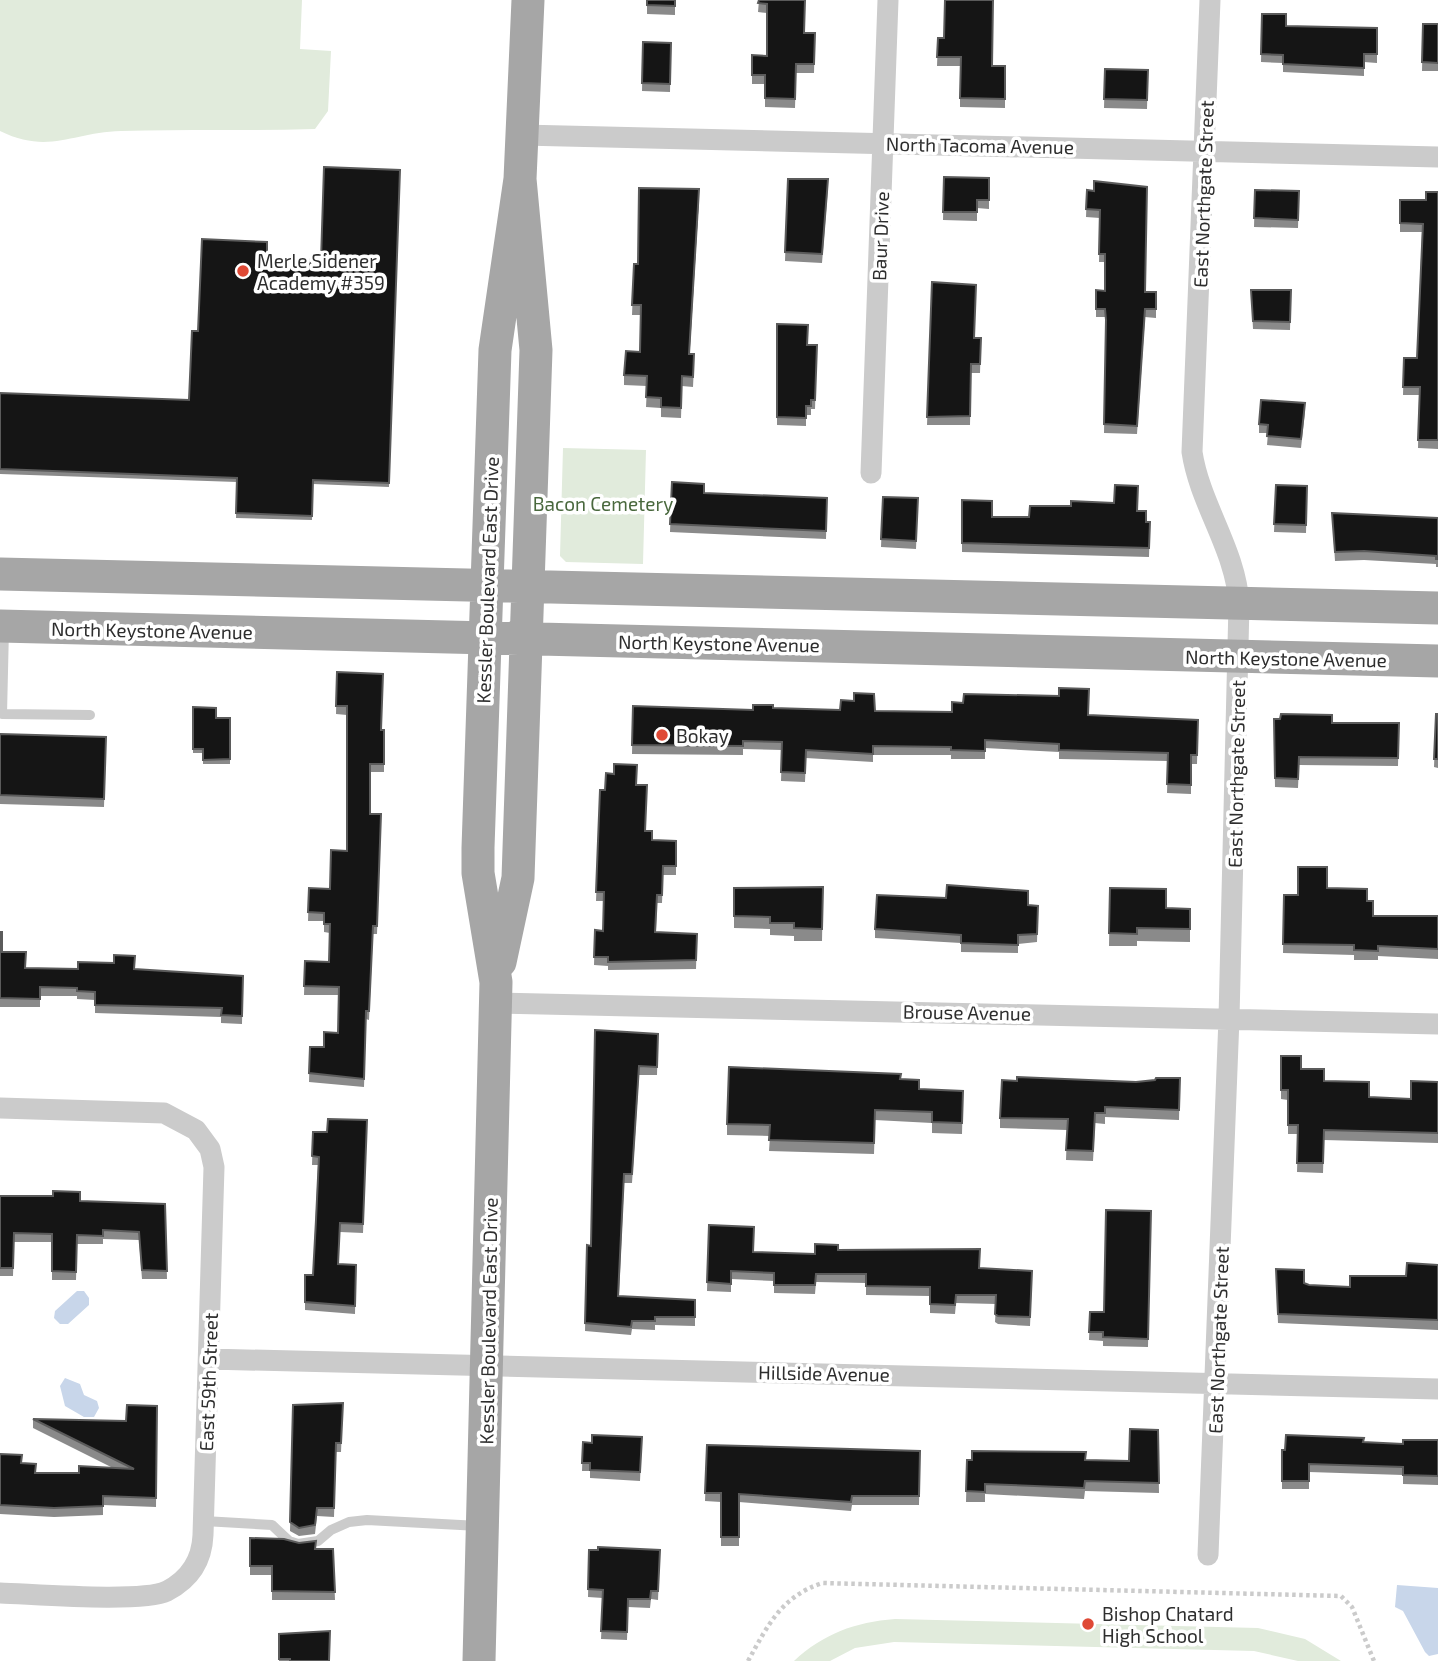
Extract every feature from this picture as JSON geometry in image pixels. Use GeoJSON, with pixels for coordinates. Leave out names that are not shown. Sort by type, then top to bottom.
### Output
{"type":"FeatureCollection","features":[{"type":"Feature","properties":{"kind":"main road","name":"Kessler Boulevard East Drive"},"geometry":{"type":"LineString","coordinates":[[496,992],[478,873],[486,587],[495,350],[520,179],[528,0]]}},
{"type":"Feature","properties":{"kind":"main road","name":"Kessler Boulevard East Drive"},"geometry":{"type":"LineString","coordinates":[[479,1661],[496,992],[518,878],[524,639],[536,350],[520,179]]}},
{"type":"Feature","properties":{"kind":"main road"},"geometry":{"type":"LineString","coordinates":[[0,573],[486,587],[1438,608]]}},
{"type":"Feature","properties":{"kind":"main road","name":"North Keystone Avenue"},"geometry":{"type":"LineString","coordinates":[[2,626],[1438,661]]}},
{"type":"Feature","properties":{"kind":"street","name":"Baur Drive"},"geometry":{"type":"LineString","coordinates":[[871,473],[888,0]]}},
{"type":"Feature","properties":{"kind":"street","name":"East Northgate Street"},"geometry":{"type":"LineString","coordinates":[[1208,1555],[1229,1018],[1239,656],[1239,604],[1235,572],[1197,474],[1192,452],[1210,0]]}},
{"type":"Feature","properties":{"kind":"street","name":"North Tacoma Avenue"},"geometry":{"type":"LineString","coordinates":[[522,135],[1438,157]]}},
{"type":"Feature","properties":{"kind":"street","name":"Brouse Avenue"},"geometry":{"type":"LineString","coordinates":[[496,992],[1438,1024]]}},
{"type":"Feature","properties":{"kind":"street","name":"East 59th Street"},"geometry":{"type":"LineString","coordinates":[[0,1108],[159,1113],[178,1118],[199,1134],[210,1150],[214,1167],[202,1551],[192,1570],[166,1591],[139,1596],[0,1593]]}},
{"type":"Feature","properties":{"kind":"street","name":"Hillside Avenue"},"geometry":{"type":"LineString","coordinates":[[209,1359],[1438,1388]]}},
{"type":"Feature","properties":{"kind":"lane"},"geometry":{"type":"LineString","coordinates":[[2,626],[2,714],[90,716]]}},
{"type":"Feature","properties":{"kind":"lane"},"geometry":{"type":"LineString","coordinates":[[204,1521],[272,1525],[289,1541],[298,1544],[318,1541],[331,1530],[349,1522],[367,1520],[482,1526]]}},
{"type":"Feature","properties":{"kind":"path"},"geometry":{"type":"LineString","coordinates":[[748,1661],[773,1614],[803,1589],[821,1583],[1341,1596],[1352,1607],[1374,1661]]}},
{"type":"Feature","properties":{"kind":"green space"},"geometry":{"type":"Polygon","coordinates":[[[0,0],[302,0],[300,49],[331,51],[328,111],[315,129],[121,131],[47,142],[17,138],[0,131],[0,0]]]}},
{"type":"Feature","properties":{"kind":"green space","name":"Bacon Cemetery"},"geometry":{"type":"Polygon","coordinates":[[[563,448],[646,450],[643,564],[566,562],[560,556],[563,448]]]}},
{"type":"Feature","properties":{"kind":"green space"},"geometry":{"type":"Polygon","coordinates":[[[895,1619],[1258,1628],[1305,1639],[1341,1661],[1298,1661],[1254,1651],[894,1642],[855,1648],[830,1661],[794,1661],[816,1643],[840,1631],[866,1623],[895,1619]]]}},
{"type":"Feature","properties":{"kind":"water"},"geometry":{"type":"Polygon","coordinates":[[[77,1291],[84,1291],[89,1298],[89,1305],[68,1324],[60,1324],[54,1318],[55,1311],[77,1291]]]}},
{"type":"Feature","properties":{"kind":"water"},"geometry":{"type":"Polygon","coordinates":[[[65,1378],[80,1384],[84,1395],[97,1401],[99,1408],[94,1417],[84,1417],[65,1406],[60,1386],[65,1378]]]}},
{"type":"Feature","properties":{"kind":"water"},"geometry":{"type":"Polygon","coordinates":[[[1397,1585],[1438,1588],[1438,1654],[1429,1656],[1425,1652],[1403,1611],[1395,1607],[1397,1585]]]}},
{"type":"Feature","properties":{"kind":"building"},"geometry":{"type":"Polygon","coordinates":[[[647,0],[675,0],[675,6],[647,5],[647,0]]]}},
{"type":"Feature","properties":{"kind":"building"},"geometry":{"type":"Polygon","coordinates":[[[759,0],[805,0],[804,33],[815,33],[814,64],[796,64],[795,99],[765,98],[765,75],[752,75],[752,55],[767,56],[767,4],[758,3],[759,0]]]}},
{"type":"Feature","properties":{"kind":"building"},"geometry":{"type":"Polygon","coordinates":[[[945,0],[993,0],[992,66],[1005,66],[1005,99],[960,98],[961,57],[937,57],[938,38],[944,38],[945,0]]]}},
{"type":"Feature","properties":{"kind":"building"},"geometry":{"type":"Polygon","coordinates":[[[1262,14],[1286,14],[1286,26],[1377,28],[1377,54],[1364,54],[1364,68],[1283,64],[1283,55],[1261,54],[1262,14]]]}},
{"type":"Feature","properties":{"kind":"building"},"geometry":{"type":"Polygon","coordinates":[[[1423,24],[1438,24],[1438,63],[1422,62],[1423,24]]]}},
{"type":"Feature","properties":{"kind":"building"},"geometry":{"type":"Polygon","coordinates":[[[643,42],[671,43],[670,84],[642,83],[643,42]]]}},
{"type":"Feature","properties":{"kind":"building"},"geometry":{"type":"Polygon","coordinates":[[[1105,69],[1148,70],[1147,100],[1104,99],[1105,69]]]}},
{"type":"Feature","properties":{"kind":"building"},"geometry":{"type":"Polygon","coordinates":[[[324,167],[400,170],[389,483],[313,480],[312,516],[236,513],[237,478],[0,469],[0,393],[189,400],[192,331],[198,331],[202,239],[267,242],[267,257],[321,260],[324,167]]]}},
{"type":"Feature","properties":{"kind":"building"},"geometry":{"type":"Polygon","coordinates":[[[944,177],[989,178],[989,200],[977,200],[977,212],[943,212],[944,177]]]}},
{"type":"Feature","properties":{"kind":"building"},"geometry":{"type":"Polygon","coordinates":[[[788,179],[828,179],[822,254],[785,252],[788,179]]]}},
{"type":"Feature","properties":{"kind":"building"},"geometry":{"type":"Polygon","coordinates":[[[1094,181],[1147,187],[1145,292],[1156,292],[1156,309],[1145,309],[1137,426],[1104,424],[1106,320],[1105,309],[1096,309],[1096,290],[1105,291],[1105,254],[1099,254],[1100,210],[1086,209],[1087,190],[1094,191],[1094,181]]]}},
{"type":"Feature","properties":{"kind":"building"},"geometry":{"type":"Polygon","coordinates":[[[639,188],[699,189],[689,354],[694,354],[693,377],[682,376],[681,408],[661,407],[661,398],[646,397],[647,376],[624,375],[626,351],[640,352],[641,305],[632,305],[634,264],[638,264],[639,188]]]}},
{"type":"Feature","properties":{"kind":"building"},"geometry":{"type":"Polygon","coordinates":[[[1255,190],[1299,191],[1298,220],[1254,218],[1255,190]]]}},
{"type":"Feature","properties":{"kind":"building"},"geometry":{"type":"Polygon","coordinates":[[[1426,192],[1438,192],[1438,440],[1418,440],[1420,387],[1403,387],[1404,358],[1417,358],[1423,224],[1400,223],[1400,200],[1426,200],[1426,192]]]}},
{"type":"Feature","properties":{"kind":"building"},"geometry":{"type":"Polygon","coordinates":[[[932,282],[976,285],[974,338],[981,338],[980,364],[971,364],[970,416],[927,417],[932,282]]]}},
{"type":"Feature","properties":{"kind":"building"},"geometry":{"type":"Polygon","coordinates":[[[1251,290],[1291,290],[1290,322],[1253,321],[1251,290]]]}},
{"type":"Feature","properties":{"kind":"building"},"geometry":{"type":"Polygon","coordinates":[[[777,324],[808,325],[807,345],[817,345],[815,400],[811,400],[811,406],[806,406],[806,418],[777,417],[777,324]]]}},
{"type":"Feature","properties":{"kind":"building"},"geometry":{"type":"Polygon","coordinates":[[[1261,400],[1305,403],[1301,439],[1267,436],[1268,425],[1259,424],[1261,400]]]}},
{"type":"Feature","properties":{"kind":"building"},"geometry":{"type":"Polygon","coordinates":[[[672,482],[704,484],[704,493],[827,498],[826,531],[670,524],[672,482]]]}},
{"type":"Feature","properties":{"kind":"building"},"geometry":{"type":"Polygon","coordinates":[[[1115,485],[1138,486],[1137,511],[1146,511],[1146,522],[1150,522],[1149,548],[962,543],[962,500],[992,501],[992,517],[1029,517],[1030,506],[1071,506],[1071,501],[1114,503],[1115,485]]]}},
{"type":"Feature","properties":{"kind":"building"},"geometry":{"type":"Polygon","coordinates":[[[1276,485],[1307,486],[1306,525],[1274,524],[1276,485]]]}},
{"type":"Feature","properties":{"kind":"building"},"geometry":{"type":"Polygon","coordinates":[[[883,497],[918,498],[916,541],[881,539],[883,497]]]}},
{"type":"Feature","properties":{"kind":"building"},"geometry":{"type":"Polygon","coordinates":[[[1332,513],[1438,518],[1438,559],[1436,556],[1364,551],[1335,552],[1332,513]]]}},
{"type":"Feature","properties":{"kind":"building"},"geometry":{"type":"Polygon","coordinates":[[[337,672],[383,674],[381,730],[384,730],[384,764],[370,764],[370,814],[381,814],[377,926],[373,926],[364,1079],[309,1073],[310,1047],[324,1047],[324,1032],[338,1033],[339,987],[304,986],[305,961],[329,962],[330,924],[324,924],[324,913],[308,912],[309,888],[330,889],[331,850],[347,851],[347,706],[336,706],[337,672]]]}},
{"type":"Feature","properties":{"kind":"building"},"geometry":{"type":"Polygon","coordinates":[[[1059,688],[1089,689],[1088,715],[1198,720],[1197,755],[1191,755],[1191,785],[1167,784],[1168,753],[1059,750],[1059,744],[985,740],[985,751],[951,750],[951,747],[873,746],[873,754],[806,750],[805,773],[781,772],[782,742],[743,741],[743,746],[632,745],[633,706],[753,710],[753,705],[773,705],[773,708],[840,710],[841,700],[854,701],[854,693],[874,694],[875,711],[952,712],[952,702],[963,703],[964,694],[1059,696],[1059,688]]]}},
{"type":"Feature","properties":{"kind":"building"},"geometry":{"type":"Polygon","coordinates":[[[193,707],[216,708],[216,718],[230,718],[230,759],[203,760],[203,749],[193,749],[193,707]]]}},
{"type":"Feature","properties":{"kind":"building"},"geometry":{"type":"Polygon","coordinates":[[[1281,714],[1332,715],[1332,723],[1399,723],[1398,758],[1299,757],[1298,779],[1275,778],[1274,719],[1280,719],[1281,714]]]}},
{"type":"Feature","properties":{"kind":"building"},"geometry":{"type":"Polygon","coordinates":[[[1436,714],[1438,759],[1434,759],[1436,714]]]}},
{"type":"Feature","properties":{"kind":"building"},"geometry":{"type":"Polygon","coordinates":[[[0,734],[106,737],[104,799],[0,795],[0,734]]]}},
{"type":"Feature","properties":{"kind":"building"},"geometry":{"type":"Polygon","coordinates":[[[614,764],[637,765],[636,785],[647,785],[645,831],[652,831],[652,840],[676,841],[676,866],[663,866],[662,895],[657,895],[655,932],[697,934],[696,960],[608,962],[608,957],[594,957],[595,930],[603,931],[604,892],[596,892],[600,790],[605,790],[606,773],[614,774],[614,764]]]}},
{"type":"Feature","properties":{"kind":"building"},"geometry":{"type":"Polygon","coordinates":[[[1298,867],[1327,867],[1327,888],[1367,889],[1367,901],[1373,901],[1373,916],[1438,916],[1438,949],[1378,946],[1378,951],[1354,950],[1354,945],[1283,944],[1284,895],[1298,895],[1298,867]]]}},
{"type":"Feature","properties":{"kind":"building"},"geometry":{"type":"Polygon","coordinates":[[[947,885],[1028,891],[1028,905],[1038,906],[1037,934],[1018,935],[1018,945],[961,943],[961,935],[875,929],[877,895],[946,898],[947,885]]]}},
{"type":"Feature","properties":{"kind":"building"},"geometry":{"type":"Polygon","coordinates":[[[823,887],[822,929],[794,928],[794,923],[770,923],[770,917],[734,916],[734,888],[823,887]]]}},
{"type":"Feature","properties":{"kind":"building"},"geometry":{"type":"Polygon","coordinates":[[[1110,888],[1166,889],[1166,908],[1190,909],[1190,929],[1137,928],[1137,934],[1109,933],[1110,888]]]}},
{"type":"Feature","properties":{"kind":"building"},"geometry":{"type":"Polygon","coordinates":[[[0,932],[2,952],[26,952],[25,968],[78,969],[78,962],[114,963],[114,955],[135,956],[134,969],[243,976],[242,1016],[221,1015],[222,1008],[95,1005],[95,992],[77,991],[77,988],[40,987],[40,999],[0,998],[0,932]]]}},
{"type":"Feature","properties":{"kind":"building"},"geometry":{"type":"Polygon","coordinates":[[[595,1030],[658,1034],[657,1067],[639,1066],[632,1174],[624,1174],[618,1296],[695,1300],[695,1317],[655,1317],[655,1321],[632,1321],[631,1327],[585,1323],[587,1245],[591,1246],[595,1030]]]}},
{"type":"Feature","properties":{"kind":"building"},"geometry":{"type":"Polygon","coordinates":[[[1281,1056],[1301,1056],[1301,1069],[1324,1069],[1324,1081],[1369,1082],[1369,1097],[1411,1099],[1411,1081],[1438,1082],[1438,1133],[1324,1130],[1323,1163],[1297,1163],[1298,1125],[1288,1125],[1288,1090],[1281,1090],[1281,1056]]]}},
{"type":"Feature","properties":{"kind":"building"},"geometry":{"type":"Polygon","coordinates":[[[729,1067],[901,1074],[900,1079],[919,1080],[919,1089],[963,1091],[962,1123],[932,1122],[932,1112],[875,1110],[874,1143],[769,1140],[770,1125],[727,1124],[729,1067]]]}},
{"type":"Feature","properties":{"kind":"building"},"geometry":{"type":"Polygon","coordinates":[[[1017,1077],[1136,1082],[1156,1078],[1180,1078],[1179,1110],[1105,1107],[1105,1113],[1095,1113],[1093,1151],[1066,1150],[1068,1119],[1000,1118],[1002,1080],[1017,1081],[1017,1077]]]}},
{"type":"Feature","properties":{"kind":"building"},"geometry":{"type":"Polygon","coordinates":[[[328,1119],[367,1120],[363,1224],[340,1223],[338,1264],[356,1265],[355,1306],[305,1302],[305,1275],[313,1275],[319,1157],[312,1156],[313,1132],[327,1132],[328,1119]]]}},
{"type":"Feature","properties":{"kind":"building"},"geometry":{"type":"Polygon","coordinates":[[[53,1191],[80,1192],[80,1201],[165,1204],[167,1271],[142,1270],[139,1232],[103,1230],[103,1236],[77,1235],[76,1272],[52,1271],[52,1234],[14,1233],[13,1268],[0,1268],[0,1196],[53,1196],[53,1191]]]}},
{"type":"Feature","properties":{"kind":"building"},"geometry":{"type":"Polygon","coordinates":[[[1106,1210],[1151,1211],[1148,1339],[1103,1337],[1103,1332],[1089,1332],[1090,1312],[1104,1312],[1106,1210]]]}},
{"type":"Feature","properties":{"kind":"building"},"geometry":{"type":"Polygon","coordinates":[[[709,1225],[754,1227],[753,1252],[815,1254],[815,1244],[838,1245],[838,1250],[980,1249],[979,1268],[1032,1271],[1030,1317],[998,1316],[995,1314],[996,1295],[956,1295],[955,1305],[930,1304],[930,1287],[866,1286],[866,1274],[816,1274],[815,1285],[774,1285],[774,1273],[731,1271],[731,1284],[707,1282],[709,1225]]]}},
{"type":"Feature","properties":{"kind":"building"},"geometry":{"type":"Polygon","coordinates":[[[1407,1263],[1438,1265],[1438,1320],[1278,1314],[1276,1269],[1304,1270],[1304,1283],[1309,1285],[1350,1287],[1350,1276],[1406,1276],[1407,1263]]]}},
{"type":"Feature","properties":{"kind":"building"},"geometry":{"type":"Polygon","coordinates":[[[343,1403],[341,1443],[336,1443],[334,1508],[317,1508],[315,1525],[299,1528],[290,1522],[293,1405],[343,1403]]]}},
{"type":"Feature","properties":{"kind":"building"},"geometry":{"type":"Polygon","coordinates":[[[127,1405],[157,1406],[156,1498],[103,1496],[103,1506],[54,1508],[0,1505],[0,1454],[22,1455],[21,1463],[36,1464],[35,1473],[79,1473],[79,1466],[134,1469],[33,1419],[126,1421],[127,1405]]]}},
{"type":"Feature","properties":{"kind":"building"},"geometry":{"type":"Polygon","coordinates":[[[1130,1429],[1158,1430],[1159,1483],[1085,1481],[1084,1488],[985,1484],[985,1492],[966,1491],[967,1460],[972,1460],[972,1451],[1086,1452],[1085,1460],[1129,1461],[1130,1429]]]}},
{"type":"Feature","properties":{"kind":"building"},"geometry":{"type":"Polygon","coordinates":[[[592,1435],[642,1437],[640,1472],[590,1470],[590,1463],[582,1463],[583,1442],[592,1443],[592,1435]]]}},
{"type":"Feature","properties":{"kind":"building"},"geometry":{"type":"Polygon","coordinates":[[[1286,1435],[1364,1438],[1363,1442],[1403,1444],[1403,1440],[1438,1440],[1438,1476],[1403,1475],[1403,1467],[1309,1464],[1309,1481],[1282,1481],[1282,1450],[1285,1450],[1286,1435]]]}},
{"type":"Feature","properties":{"kind":"building"},"geometry":{"type":"Polygon","coordinates":[[[707,1445],[920,1451],[919,1496],[852,1496],[851,1502],[739,1494],[739,1537],[721,1537],[721,1493],[705,1493],[707,1445]]]}},
{"type":"Feature","properties":{"kind":"building"},"geometry":{"type":"Polygon","coordinates":[[[250,1538],[284,1539],[299,1543],[316,1541],[315,1549],[333,1549],[335,1592],[272,1591],[272,1566],[250,1566],[250,1538]]]}},
{"type":"Feature","properties":{"kind":"building"},"geometry":{"type":"Polygon","coordinates":[[[598,1547],[660,1550],[658,1591],[651,1591],[650,1599],[628,1599],[627,1632],[601,1631],[603,1590],[588,1589],[589,1550],[598,1550],[598,1547]]]}},
{"type":"Feature","properties":{"kind":"building"},"geometry":{"type":"Polygon","coordinates":[[[330,1631],[329,1661],[279,1659],[279,1634],[330,1631]]]}},
{"type":"Feature","properties":{"kind":"place","name":"Merle Sidener Academy #359"},"geometry":{"type":"Point","coordinates":[243,271]}},
{"type":"Feature","properties":{"kind":"place","name":"Bokay"},"geometry":{"type":"Point","coordinates":[662,735]}},
{"type":"Feature","properties":{"kind":"place","name":"Bishop Chatard High School"},"geometry":{"type":"Point","coordinates":[1088,1624]}}]}
